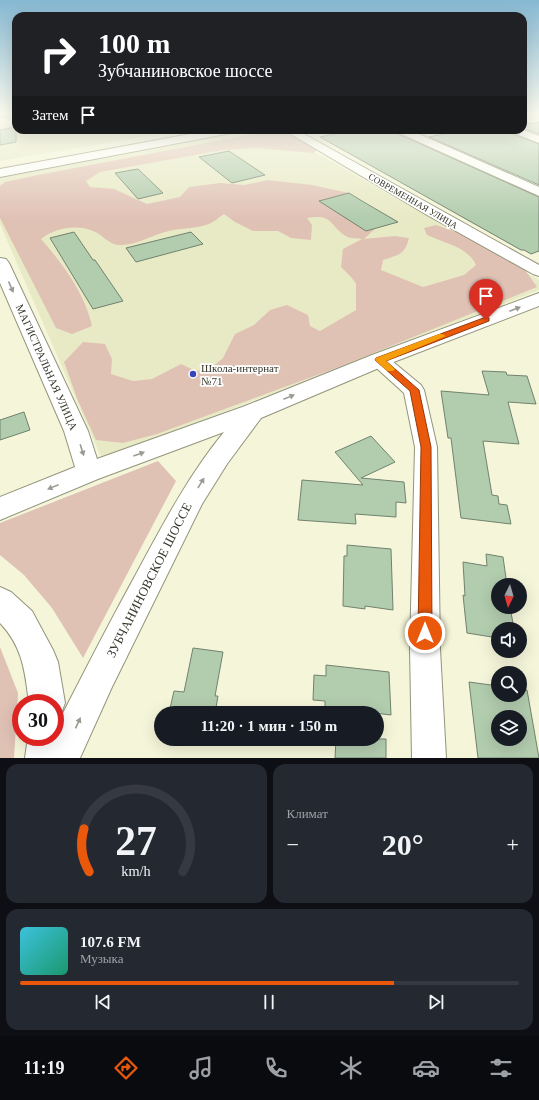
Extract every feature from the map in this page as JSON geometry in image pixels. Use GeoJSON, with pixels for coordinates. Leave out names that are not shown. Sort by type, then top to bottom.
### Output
{"type":"FeatureCollection","features":[{"type":"Feature","properties":{"kind":"main road"},"geometry":{"type":"LineString","coordinates":[[0,173],[132,148]]}},
{"type":"Feature","properties":{"kind":"main road","name":"МАГИСТРАЛЬНАЯ УЛИЦА"},"geometry":{"type":"LineString","coordinates":[[0,263],[76,431],[89,472]]}},
{"type":"Feature","properties":{"kind":"main road","name":"ЗУБЧАНИНОВСКОЕ ШОССЕ"},"geometry":{"type":"LineString","coordinates":[[0,509],[89,472],[253,412],[380,360],[539,299]]}},
{"type":"Feature","properties":{"kind":"main road","name":"ЗУБЧАНИНОВСКОЕ ШОССЕ"},"geometry":{"type":"LineString","coordinates":[[61,758],[100,675],[192,497],[218,457],[253,412]]}},
{"type":"Feature","properties":{"kind":"main road"},"geometry":{"type":"LineString","coordinates":[[0,602],[21,622],[41,662],[46,694]]}},
{"type":"Feature","properties":{"kind":"main road"},"geometry":{"type":"LineString","coordinates":[[44,758],[45,746]]}},
{"type":"Feature","properties":{"kind":"street","name":"СОВРЕМЕННАЯ УЛИЦА"},"geometry":{"type":"LineString","coordinates":[[321,148],[539,271]]}},
{"type":"Feature","properties":{"kind":"street"},"geometry":{"type":"LineString","coordinates":[[442,148],[539,192]]}},
{"type":"Feature","properties":{"kind":"street"},"geometry":{"type":"LineString","coordinates":[[380,360],[414,390],[426,447],[425,649],[429,758]]}},
{"type":"Feature","properties":{"kind":"shaded area"},"geometry":{"type":"Polygon","coordinates":[[[0,148],[75,148],[0,161],[0,148]]]}},
{"type":"Feature","properties":{"kind":"shaded area","name":"Школа-интернат №71"},"geometry":{"type":"Polygon","coordinates":[[[157,148],[308,148],[539,280],[539,290],[102,459],[0,224],[0,178],[157,148]]]}},
{"type":"Feature","properties":{"kind":"shaded area"},"geometry":{"type":"Polygon","coordinates":[[[178,148],[251,148],[223,150],[100,172],[86,181],[90,187],[114,189],[147,204],[180,197],[189,187],[220,183],[244,185],[268,180],[312,185],[349,193],[349,199],[375,229],[364,239],[395,236],[409,238],[405,248],[400,254],[383,260],[381,270],[423,287],[464,275],[476,265],[467,254],[455,246],[427,235],[424,228],[436,225],[461,234],[523,267],[537,287],[339,367],[157,434],[123,443],[96,440],[78,401],[64,362],[83,342],[105,344],[112,359],[111,374],[133,381],[152,379],[181,364],[196,371],[211,368],[223,358],[235,334],[254,325],[270,310],[287,305],[308,315],[310,326],[320,331],[356,310],[356,284],[341,267],[343,249],[362,239],[347,237],[330,221],[322,217],[307,218],[312,225],[311,240],[291,238],[278,231],[253,231],[235,222],[224,214],[204,226],[169,231],[126,245],[115,245],[96,232],[86,229],[66,228],[59,230],[41,239],[65,268],[72,279],[84,302],[92,326],[72,334],[56,328],[0,218],[0,186],[5,182],[178,148]]]}},
{"type":"Feature","properties":{"kind":"shaded area"},"geometry":{"type":"Polygon","coordinates":[[[261,148],[318,148],[314,153],[261,148]]]}},
{"type":"Feature","properties":{"kind":"shaded area"},"geometry":{"type":"Polygon","coordinates":[[[158,461],[176,481],[83,658],[52,608],[24,575],[0,555],[0,523],[158,461]]]}},
{"type":"Feature","properties":{"kind":"shaded area"},"geometry":{"type":"Polygon","coordinates":[[[0,647],[18,693],[12,694],[12,746],[15,746],[14,758],[0,758],[0,647]]]}},
{"type":"Feature","properties":{"kind":"building"},"geometry":{"type":"Polygon","coordinates":[[[340,148],[430,148],[539,197],[539,251],[531,254],[521,250],[340,148]]]}},
{"type":"Feature","properties":{"kind":"building"},"geometry":{"type":"Polygon","coordinates":[[[455,148],[539,148],[539,185],[455,148]]]}},
{"type":"Feature","properties":{"kind":"building"},"geometry":{"type":"Polygon","coordinates":[[[229,151],[265,175],[232,183],[199,157],[229,151]]]}},
{"type":"Feature","properties":{"kind":"building"},"geometry":{"type":"Polygon","coordinates":[[[138,169],[163,193],[138,199],[115,173],[138,169]]]}},
{"type":"Feature","properties":{"kind":"building"},"geometry":{"type":"Polygon","coordinates":[[[349,193],[398,222],[366,231],[319,201],[349,193]]]}},
{"type":"Feature","properties":{"kind":"building"},"geometry":{"type":"Polygon","coordinates":[[[74,232],[123,301],[93,309],[50,238],[74,232]]]}},
{"type":"Feature","properties":{"kind":"building"},"geometry":{"type":"Polygon","coordinates":[[[191,232],[203,244],[136,262],[126,248],[191,232]]]}},
{"type":"Feature","properties":{"kind":"building"},"geometry":{"type":"Polygon","coordinates":[[[482,371],[506,372],[507,375],[527,376],[536,404],[508,402],[519,444],[483,441],[492,495],[498,496],[499,504],[507,505],[511,524],[461,518],[451,438],[448,438],[441,391],[489,395],[482,371]]]}},
{"type":"Feature","properties":{"kind":"building"},"geometry":{"type":"Polygon","coordinates":[[[24,412],[30,430],[0,440],[0,420],[24,412]]]}},
{"type":"Feature","properties":{"kind":"building"},"geometry":{"type":"Polygon","coordinates":[[[371,436],[395,462],[361,478],[404,482],[406,503],[396,502],[396,517],[355,514],[356,524],[298,520],[302,480],[363,485],[335,452],[371,436]]]}},
{"type":"Feature","properties":{"kind":"building"},"geometry":{"type":"Polygon","coordinates":[[[347,545],[391,549],[393,610],[365,606],[365,609],[343,606],[344,556],[347,556],[347,545]]]}},
{"type":"Feature","properties":{"kind":"building"},"geometry":{"type":"Polygon","coordinates":[[[486,554],[503,557],[506,578],[491,578],[491,614],[511,614],[513,622],[491,622],[491,637],[467,633],[463,595],[465,596],[463,562],[487,566],[486,554]]]}},
{"type":"Feature","properties":{"kind":"building"},"geometry":{"type":"Polygon","coordinates":[[[193,648],[223,652],[215,696],[218,696],[216,706],[171,706],[174,691],[184,692],[193,648]]]}},
{"type":"Feature","properties":{"kind":"building"},"geometry":{"type":"Polygon","coordinates":[[[326,665],[389,672],[391,715],[384,714],[384,706],[325,706],[325,701],[313,700],[314,675],[326,676],[326,665]]]}},
{"type":"Feature","properties":{"kind":"building"},"geometry":{"type":"Polygon","coordinates":[[[469,682],[491,685],[491,702],[527,702],[527,690],[539,758],[478,758],[469,682]]]}},
{"type":"Feature","properties":{"kind":"building"},"geometry":{"type":"Polygon","coordinates":[[[384,739],[386,739],[386,758],[335,758],[336,746],[384,746],[384,739]]]}},
{"type":"Feature","properties":{"kind":"slow traffic"},"geometry":{"type":"LineString","coordinates":[[390,369],[380,360],[442,336]]}},
{"type":"Feature","properties":{"kind":"place","name":"Школа-интернат №71"},"geometry":{"type":"Point","coordinates":[193,374]}},
{"type":"Feature","properties":{"kind":"route"},"geometry":{"type":"LineString","coordinates":[[425,633],[426,447],[414,390],[380,360],[486,320]]}}]}
